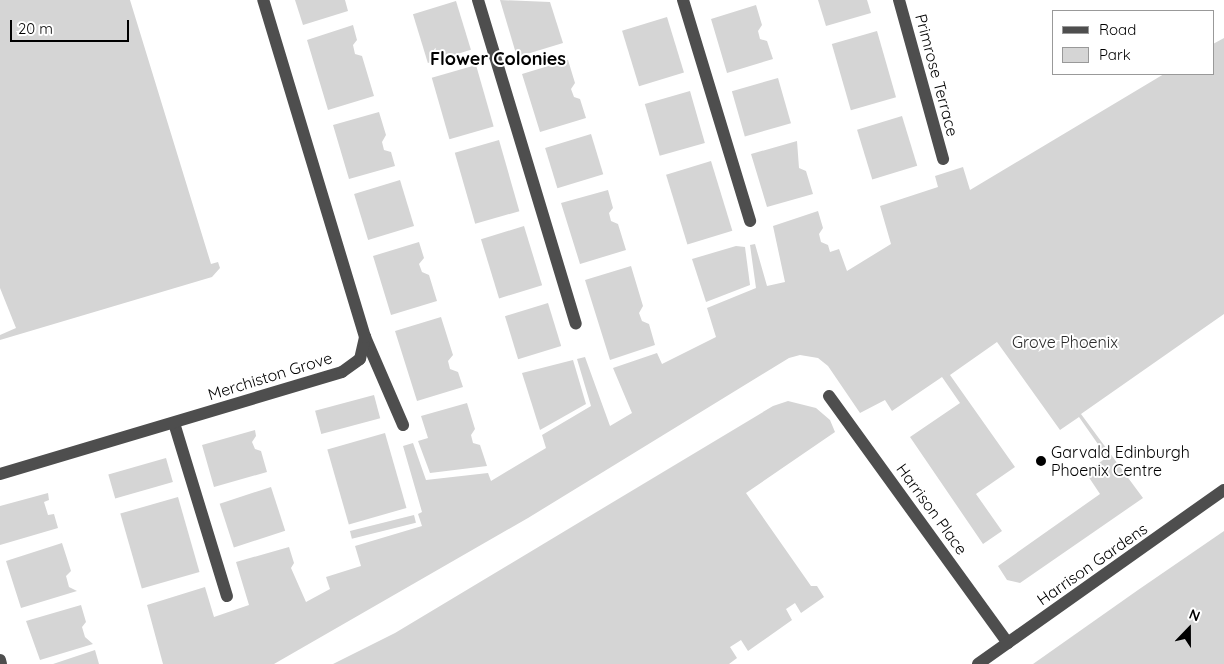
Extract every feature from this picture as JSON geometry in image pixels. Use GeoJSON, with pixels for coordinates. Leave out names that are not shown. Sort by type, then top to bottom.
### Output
{"type":"FeatureCollection","features":[{"type":"Feature","properties":{"kind":"street"},"geometry":{"type":"LineString","coordinates":[[263,0],[365,337],[403,425]]}},
{"type":"Feature","properties":{"kind":"street"},"geometry":{"type":"LineString","coordinates":[[478,0],[576,324]]}},
{"type":"Feature","properties":{"kind":"street"},"geometry":{"type":"LineString","coordinates":[[683,0],[750,221]]}},
{"type":"Feature","properties":{"kind":"street","name":"Primrose Terrace"},"geometry":{"type":"LineString","coordinates":[[899,0],[943,159]]}},
{"type":"Feature","properties":{"kind":"street","name":"Merchiston Grove"},"geometry":{"type":"LineString","coordinates":[[0,474],[342,372],[360,359],[365,337]]}},
{"type":"Feature","properties":{"kind":"street","name":"Harrison Place"},"geometry":{"type":"LineString","coordinates":[[829,396],[1008,643]]}},
{"type":"Feature","properties":{"kind":"street"},"geometry":{"type":"LineString","coordinates":[[174,423],[227,596]]}},
{"type":"Feature","properties":{"kind":"street","name":"Harrison Gardens"},"geometry":{"type":"LineString","coordinates":[[978,664],[1224,490]]}},
{"type":"Feature","properties":{"kind":"street"},"geometry":{"type":"LineString","coordinates":[[0,660],[1,664]]}},
{"type":"Feature","properties":{"kind":"green space"},"geometry":{"type":"Polygon","coordinates":[[[0,0],[130,0],[211,264],[218,262],[220,268],[212,277],[0,340],[0,335],[16,328],[0,288],[0,0]]]}},
{"type":"Feature","properties":{"kind":"green space"},"geometry":{"type":"Polygon","coordinates":[[[295,0],[345,0],[348,11],[303,25],[295,0]]]}},
{"type":"Feature","properties":{"kind":"green space"},"geometry":{"type":"Polygon","coordinates":[[[500,0],[550,2],[563,43],[517,57],[500,0]]]}},
{"type":"Feature","properties":{"kind":"green space"},"geometry":{"type":"Polygon","coordinates":[[[818,0],[867,0],[871,13],[826,26],[818,0]]]}},
{"type":"Feature","properties":{"kind":"green space"},"geometry":{"type":"Polygon","coordinates":[[[456,1],[471,50],[428,63],[413,14],[456,1]]]}},
{"type":"Feature","properties":{"kind":"green space"},"geometry":{"type":"Polygon","coordinates":[[[756,5],[762,25],[758,31],[760,39],[767,41],[773,59],[727,73],[711,19],[756,5]]]}},
{"type":"Feature","properties":{"kind":"green space"},"geometry":{"type":"Polygon","coordinates":[[[667,17],[684,72],[639,86],[622,31],[667,17]]]}},
{"type":"Feature","properties":{"kind":"green space"},"geometry":{"type":"Polygon","coordinates":[[[353,25],[357,40],[353,45],[355,54],[362,56],[374,96],[328,110],[307,40],[353,25]]]}},
{"type":"Feature","properties":{"kind":"green space"},"geometry":{"type":"Polygon","coordinates":[[[877,31],[896,97],[851,110],[832,44],[877,31]]]}},
{"type":"Feature","properties":{"kind":"green space","name":"Grove Phoenix"},"geometry":{"type":"Polygon","coordinates":[[[1224,38],[1224,314],[1081,414],[1143,498],[1020,583],[1007,580],[998,566],[1100,494],[1086,473],[1107,457],[1079,417],[1060,430],[997,342],[950,375],[1015,467],[976,494],[1002,531],[983,544],[910,437],[960,403],[942,377],[892,411],[885,400],[860,413],[828,366],[818,358],[800,355],[789,358],[528,518],[274,664],[163,664],[147,605],[205,587],[214,617],[249,605],[236,562],[289,547],[294,563],[291,568],[306,602],[330,589],[326,577],[361,566],[355,546],[422,526],[418,514],[422,512],[403,446],[413,443],[426,480],[488,473],[491,481],[546,448],[542,435],[591,406],[577,359],[585,357],[610,426],[632,413],[613,368],[657,353],[662,364],[716,337],[707,308],[756,288],[750,245],[755,244],[767,286],[785,282],[773,226],[818,211],[823,228],[819,234],[821,242],[828,245],[830,252],[839,249],[847,271],[891,244],[880,206],[938,187],[935,176],[963,167],[970,190],[1162,75],[1214,75],[1214,43],[1224,38]]]}},
{"type":"Feature","properties":{"kind":"green space"},"geometry":{"type":"Polygon","coordinates":[[[568,60],[575,83],[571,89],[574,97],[580,99],[586,118],[540,132],[522,74],[568,60]]]}},
{"type":"Feature","properties":{"kind":"green space"},"geometry":{"type":"Polygon","coordinates":[[[476,65],[494,127],[449,139],[432,78],[476,65]]]}},
{"type":"Feature","properties":{"kind":"green space"},"geometry":{"type":"Polygon","coordinates":[[[778,78],[791,123],[745,136],[732,91],[778,78]]]}},
{"type":"Feature","properties":{"kind":"green space"},"geometry":{"type":"Polygon","coordinates":[[[690,91],[705,143],[660,156],[645,104],[690,91]]]}},
{"type":"Feature","properties":{"kind":"green space"},"geometry":{"type":"Polygon","coordinates":[[[379,112],[386,135],[382,142],[384,150],[391,152],[395,166],[349,179],[333,125],[379,112]]]}},
{"type":"Feature","properties":{"kind":"green space"},"geometry":{"type":"Polygon","coordinates":[[[902,116],[917,166],[872,179],[857,130],[902,116]]]}},
{"type":"Feature","properties":{"kind":"green space"},"geometry":{"type":"Polygon","coordinates":[[[591,134],[603,174],[557,188],[545,148],[591,134]]]}},
{"type":"Feature","properties":{"kind":"green space"},"geometry":{"type":"Polygon","coordinates":[[[499,140],[519,211],[475,224],[455,153],[499,140]]]}},
{"type":"Feature","properties":{"kind":"green space"},"geometry":{"type":"Polygon","coordinates":[[[797,141],[799,168],[806,171],[813,194],[767,207],[751,154],[797,141]]]}},
{"type":"Feature","properties":{"kind":"green space"},"geometry":{"type":"Polygon","coordinates":[[[711,161],[732,231],[687,245],[666,175],[711,161]]]}},
{"type":"Feature","properties":{"kind":"green space"},"geometry":{"type":"Polygon","coordinates":[[[400,180],[414,226],[368,240],[354,194],[400,180]]]}},
{"type":"Feature","properties":{"kind":"green space"},"geometry":{"type":"Polygon","coordinates":[[[608,190],[613,208],[609,213],[611,221],[618,224],[626,250],[580,264],[561,203],[608,190]]]}},
{"type":"Feature","properties":{"kind":"green space"},"geometry":{"type":"Polygon","coordinates":[[[524,226],[542,285],[499,298],[481,239],[524,226]]]}},
{"type":"Feature","properties":{"kind":"green space"},"geometry":{"type":"Polygon","coordinates":[[[419,242],[424,258],[419,264],[422,272],[429,275],[437,301],[391,315],[373,256],[419,242]]]}},
{"type":"Feature","properties":{"kind":"green space"},"geometry":{"type":"Polygon","coordinates":[[[736,246],[745,247],[750,285],[706,302],[692,259],[736,246]]]}},
{"type":"Feature","properties":{"kind":"green space"},"geometry":{"type":"Polygon","coordinates":[[[631,266],[643,306],[639,313],[642,321],[649,324],[655,345],[610,360],[585,280],[631,266]]]}},
{"type":"Feature","properties":{"kind":"green space"},"geometry":{"type":"Polygon","coordinates":[[[548,303],[561,346],[518,359],[505,316],[548,303]]]}},
{"type":"Feature","properties":{"kind":"green space"},"geometry":{"type":"Polygon","coordinates":[[[441,317],[453,355],[448,361],[450,369],[458,372],[463,387],[417,401],[395,331],[441,317]]]}},
{"type":"Feature","properties":{"kind":"green space"},"geometry":{"type":"Polygon","coordinates":[[[573,360],[586,404],[540,430],[522,373],[573,360]]]}},
{"type":"Feature","properties":{"kind":"green space"},"geometry":{"type":"Polygon","coordinates":[[[374,395],[380,418],[321,434],[315,411],[374,395]]]}},
{"type":"Feature","properties":{"kind":"green space"},"geometry":{"type":"Polygon","coordinates":[[[788,401],[816,408],[830,420],[835,432],[746,493],[811,586],[817,586],[824,597],[801,613],[795,603],[786,609],[792,620],[748,651],[741,640],[730,647],[737,658],[729,664],[333,664],[395,633],[773,406],[788,401]]]}},
{"type":"Feature","properties":{"kind":"green space"},"geometry":{"type":"Polygon","coordinates":[[[467,403],[475,429],[471,435],[473,443],[480,445],[487,466],[430,473],[418,441],[428,438],[421,416],[467,403]]]}},
{"type":"Feature","properties":{"kind":"green space"},"geometry":{"type":"Polygon","coordinates":[[[255,430],[256,436],[252,442],[255,449],[261,451],[267,472],[214,487],[202,445],[255,430]]]}},
{"type":"Feature","properties":{"kind":"green space"},"geometry":{"type":"Polygon","coordinates":[[[385,433],[406,508],[349,525],[327,450],[385,433]]]}},
{"type":"Feature","properties":{"kind":"green space"},"geometry":{"type":"Polygon","coordinates":[[[166,458],[173,482],[115,499],[108,475],[166,458]]]}},
{"type":"Feature","properties":{"kind":"green space"},"geometry":{"type":"Polygon","coordinates":[[[271,487],[285,531],[234,547],[220,504],[271,487]]]}},
{"type":"Feature","properties":{"kind":"green space"},"geometry":{"type":"Polygon","coordinates":[[[48,493],[49,500],[44,502],[48,515],[54,514],[58,528],[0,545],[0,506],[48,493]]]}},
{"type":"Feature","properties":{"kind":"green space"},"geometry":{"type":"Polygon","coordinates":[[[178,497],[199,572],[142,589],[120,514],[178,497]]]}},
{"type":"Feature","properties":{"kind":"green space"},"geometry":{"type":"Polygon","coordinates":[[[414,515],[416,523],[352,539],[350,531],[414,515]]]}},
{"type":"Feature","properties":{"kind":"green space"},"geometry":{"type":"Polygon","coordinates":[[[1224,531],[1224,664],[1033,664],[1138,590],[1224,531]]]}},
{"type":"Feature","properties":{"kind":"green space"},"geometry":{"type":"Polygon","coordinates":[[[62,543],[71,571],[66,576],[69,587],[77,591],[21,608],[6,561],[62,543]]]}},
{"type":"Feature","properties":{"kind":"green space"},"geometry":{"type":"Polygon","coordinates":[[[81,605],[86,622],[82,627],[85,637],[93,644],[40,660],[26,621],[81,605]]]}},
{"type":"Feature","properties":{"kind":"green space"},"geometry":{"type":"Polygon","coordinates":[[[95,650],[99,664],[53,664],[95,650]]]}},
{"type":"Feature","properties":{"kind":"place","name":"Garvald Edinburgh Phoenix Centre"},"geometry":{"type":"Point","coordinates":[1041,461]}},
{"type":"Feature","properties":{"kind":"district","name":"Flower Colonies"},"geometry":{"type":"Point","coordinates":[498,59]}}]}
